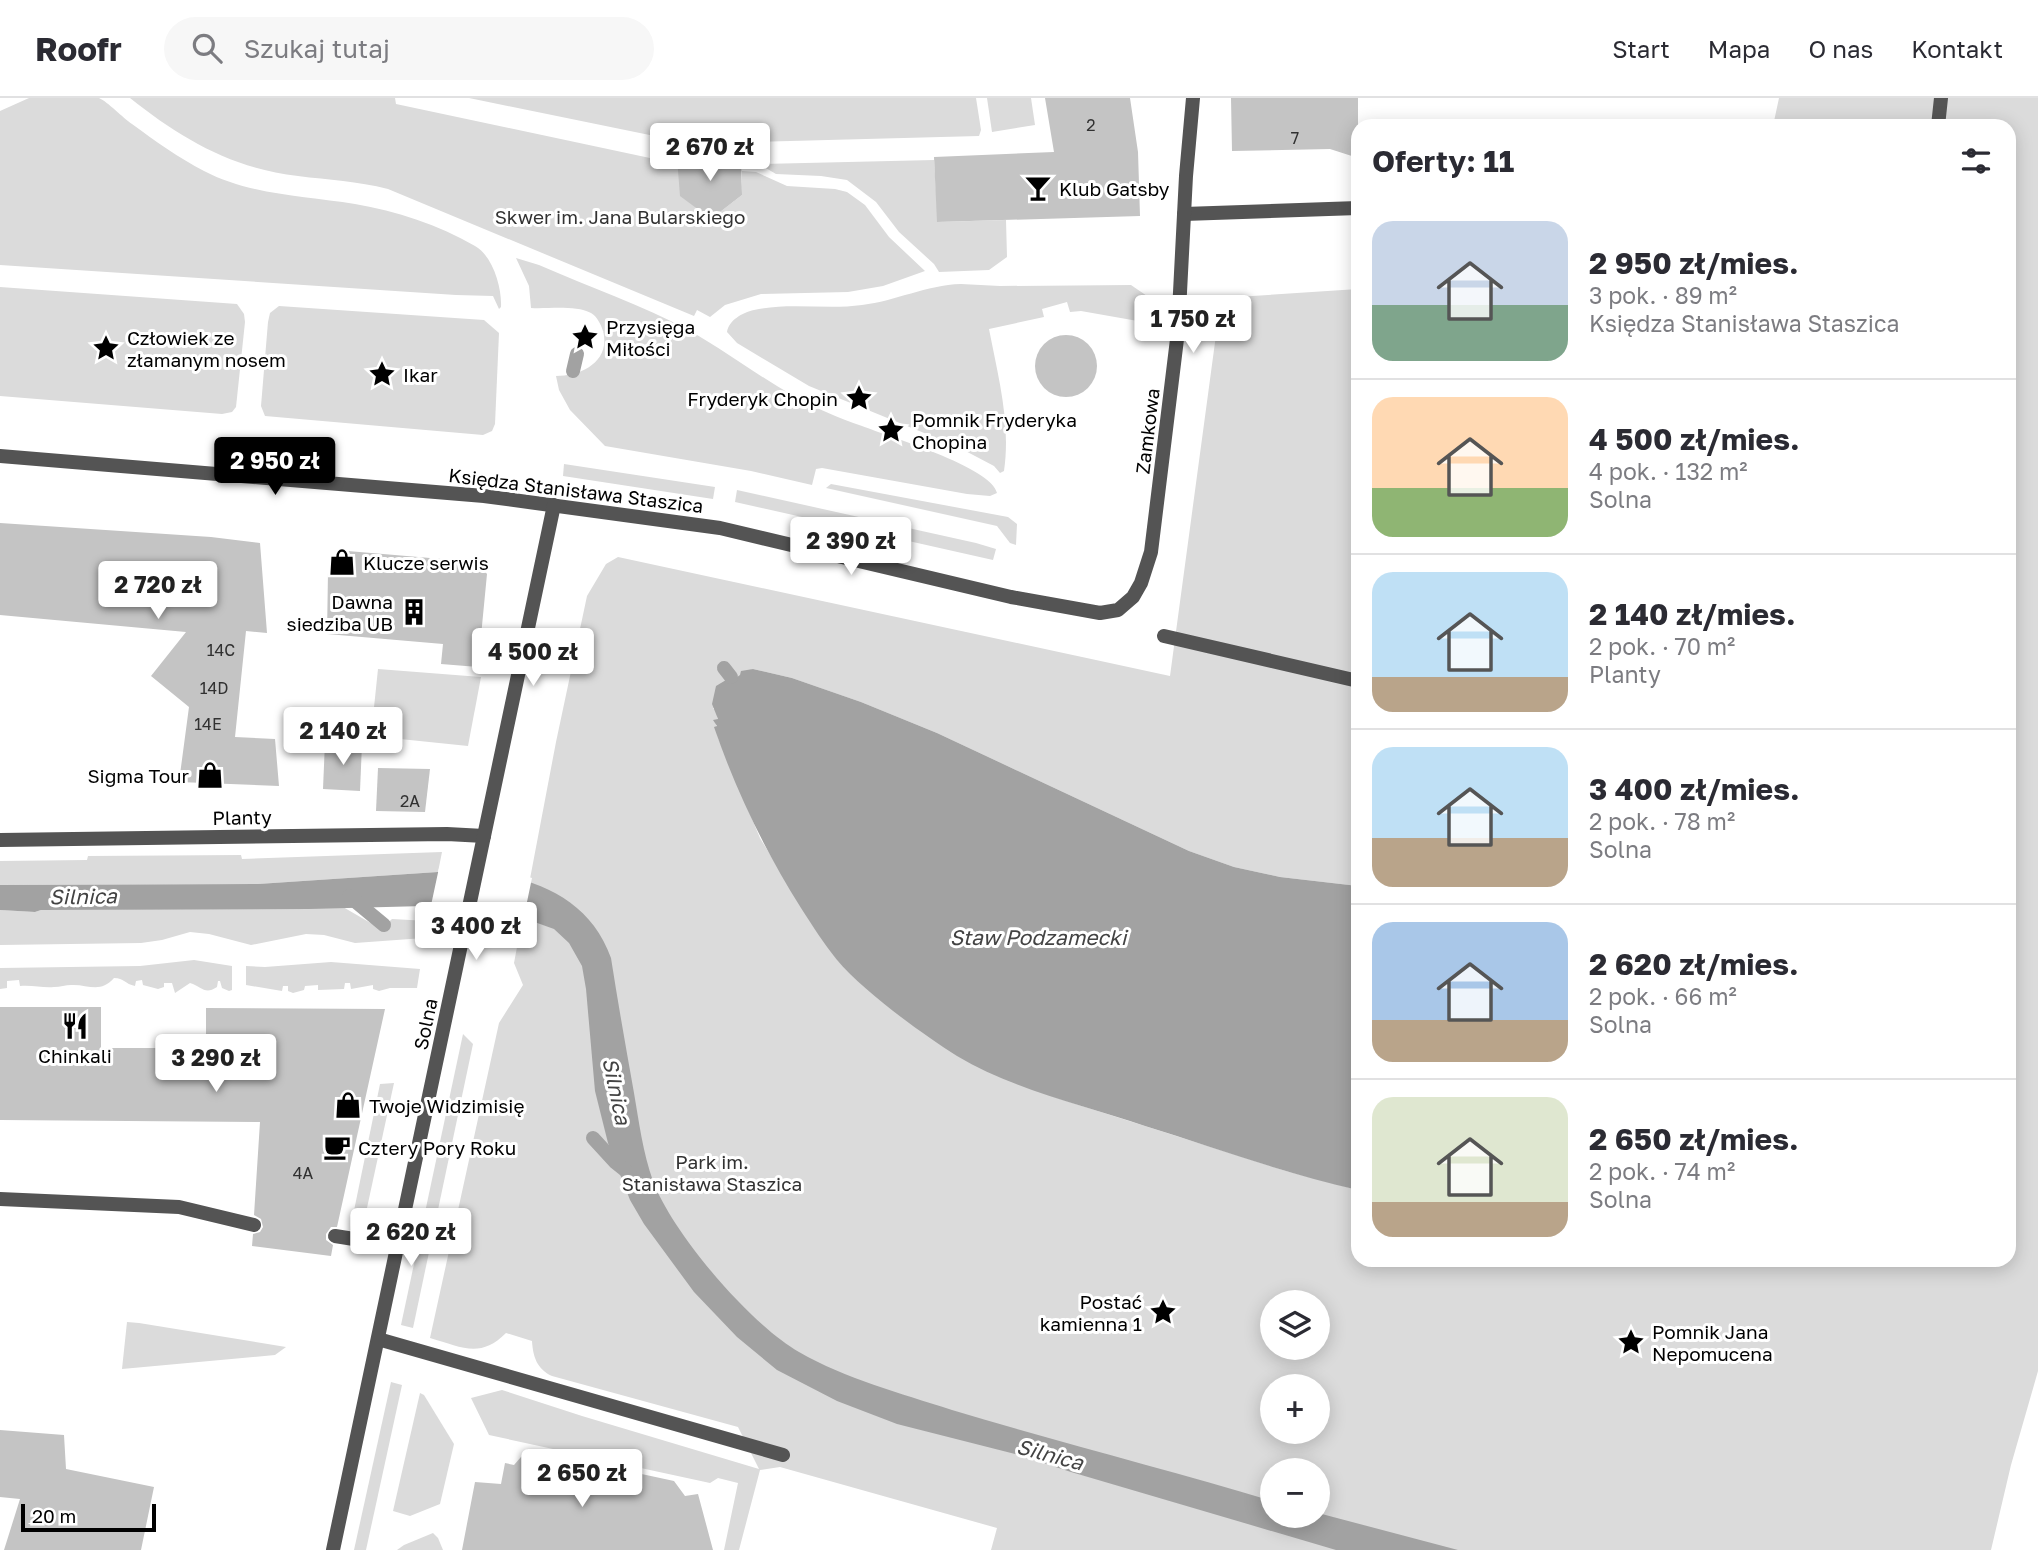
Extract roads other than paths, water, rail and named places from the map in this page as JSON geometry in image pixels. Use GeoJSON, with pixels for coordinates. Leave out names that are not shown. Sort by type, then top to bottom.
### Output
{"type":"FeatureCollection","features":[{"type":"Feature","properties":{"kind":"street","name":"Zamkowa"},"geometry":{"type":"LineString","coordinates":[[1133,597],[1142,583],[1151,552],[1168,423],[1178,331],[1193,98]]}},
{"type":"Feature","properties":{"kind":"street"},"geometry":{"type":"LineString","coordinates":[[1939,119],[1941,98]]}},
{"type":"Feature","properties":{"kind":"street"},"geometry":{"type":"LineString","coordinates":[[1184,214],[1351,208]]}},
{"type":"Feature","properties":{"kind":"street","name":"Księdza Stanisława Staszica"},"geometry":{"type":"LineString","coordinates":[[0,456],[484,496],[720,528],[1012,597],[1100,613],[1118,610],[1133,597]]}},
{"type":"Feature","properties":{"kind":"street","name":"Solna"},"geometry":{"type":"LineString","coordinates":[[333,1550],[554,505]]}},
{"type":"Feature","properties":{"kind":"street"},"geometry":{"type":"LineString","coordinates":[[1164,636],[1351,679]]}},
{"type":"Feature","properties":{"kind":"street","name":"Planty"},"geometry":{"type":"LineString","coordinates":[[0,840],[447,834],[484,836]]}},
{"type":"Feature","properties":{"kind":"street"},"geometry":{"type":"LineString","coordinates":[[0,1199],[179,1207],[254,1225]]}},
{"type":"Feature","properties":{"kind":"street"},"geometry":{"type":"LineString","coordinates":[[335,1236],[398,1246]]}},
{"type":"Feature","properties":{"kind":"street"},"geometry":{"type":"LineString","coordinates":[[378,1339],[783,1455]]}},
{"type":"Feature","properties":{"kind":"water","name":"Staw Podzamecki"},"geometry":{"type":"Polygon","coordinates":[[[753,669],[792,678],[861,702],[937,733],[1189,851],[1234,867],[1280,877],[1351,885],[1351,1188],[1251,1160],[1049,1096],[1002,1078],[943,1047],[862,985],[827,948],[775,865],[752,820],[723,751],[713,720],[718,719],[712,704],[716,686],[731,677],[733,680],[741,671],[753,669]]]}},
{"type":"Feature","properties":{"kind":"water","name":"Silnica"},"geometry":{"type":"Polygon","coordinates":[[[468,870],[513,877],[554,892],[588,918],[601,936],[611,958],[642,1137],[653,1181],[677,1226],[695,1251],[758,1321],[799,1352],[854,1378],[992,1422],[1260,1498],[1260,1528],[1019,1455],[897,1424],[837,1401],[777,1370],[737,1337],[694,1292],[644,1224],[630,1200],[608,1143],[595,1091],[582,966],[569,943],[554,929],[498,909],[463,905],[35,912],[0,910],[0,885],[258,884],[468,870]]]}},
{"type":"Feature","properties":{"kind":"water"},"geometry":{"type":"Polygon","coordinates":[[[1330,1516],[1458,1550],[1336,1550],[1261,1528],[1330,1528],[1330,1516]]]}},
{"type":"Feature","properties":{"kind":"waterway"},"geometry":{"type":"LineString","coordinates":[[573,371],[577,354]]}},
{"type":"Feature","properties":{"kind":"waterway"},"geometry":{"type":"LineString","coordinates":[[724,668],[731,677]]}},
{"type":"Feature","properties":{"kind":"waterway"},"geometry":{"type":"LineString","coordinates":[[349,896],[384,925]]}},
{"type":"Feature","properties":{"kind":"waterway"},"geometry":{"type":"LineString","coordinates":[[593,1138],[630,1174]]}},
{"type":"Feature","properties":{"kind":"place","name":"Klub Gatsby"},"geometry":{"type":"Point","coordinates":[1038,188]}},
{"type":"Feature","properties":{"kind":"place","name":"Przysięga Miłości"},"geometry":{"type":"Point","coordinates":[585,337]}},
{"type":"Feature","properties":{"kind":"place","name":"Człowiek ze złamanym nosem"},"geometry":{"type":"Point","coordinates":[106,348]}},
{"type":"Feature","properties":{"kind":"place","name":"Ikar"},"geometry":{"type":"Point","coordinates":[382,374]}},
{"type":"Feature","properties":{"kind":"place","name":"Fryderyk Chopin"},"geometry":{"type":"Point","coordinates":[859,398]}},
{"type":"Feature","properties":{"kind":"place","name":"Pomnik Fryderyka Chopina"},"geometry":{"type":"Point","coordinates":[891,430]}},
{"type":"Feature","properties":{"kind":"place","name":"Klucze serwis"},"geometry":{"type":"Point","coordinates":[342,562]}},
{"type":"Feature","properties":{"kind":"place","name":"Dawna siedziba UB"},"geometry":{"type":"Point","coordinates":[414,612]}},
{"type":"Feature","properties":{"kind":"place","name":"Sigma Tour"},"geometry":{"type":"Point","coordinates":[210,775]}},
{"type":"Feature","properties":{"kind":"place","name":"Chinkali"},"geometry":{"type":"Point","coordinates":[75,1026]}},
{"type":"Feature","properties":{"kind":"place","name":"Twoje Widzimisię"},"geometry":{"type":"Point","coordinates":[348,1105]}},
{"type":"Feature","properties":{"kind":"place","name":"Cztery Pory Roku"},"geometry":{"type":"Point","coordinates":[337,1147]}},
{"type":"Feature","properties":{"kind":"place","name":"Postać kamienna 1"},"geometry":{"type":"Point","coordinates":[1163,1312]}},
{"type":"Feature","properties":{"kind":"place","name":"Pomnik Jana Nepomucena"},"geometry":{"type":"Point","coordinates":[1631,1342]}},
{"type":"Feature","properties":{"kind":"park label","name":"Skwer im. Jana Bularskiego"},"geometry":{"type":"Point","coordinates":[620,216]}},
{"type":"Feature","properties":{"kind":"park label","name":"Park im. Stanisława Staszica"},"geometry":{"type":"Point","coordinates":[712,1172]}}]}
